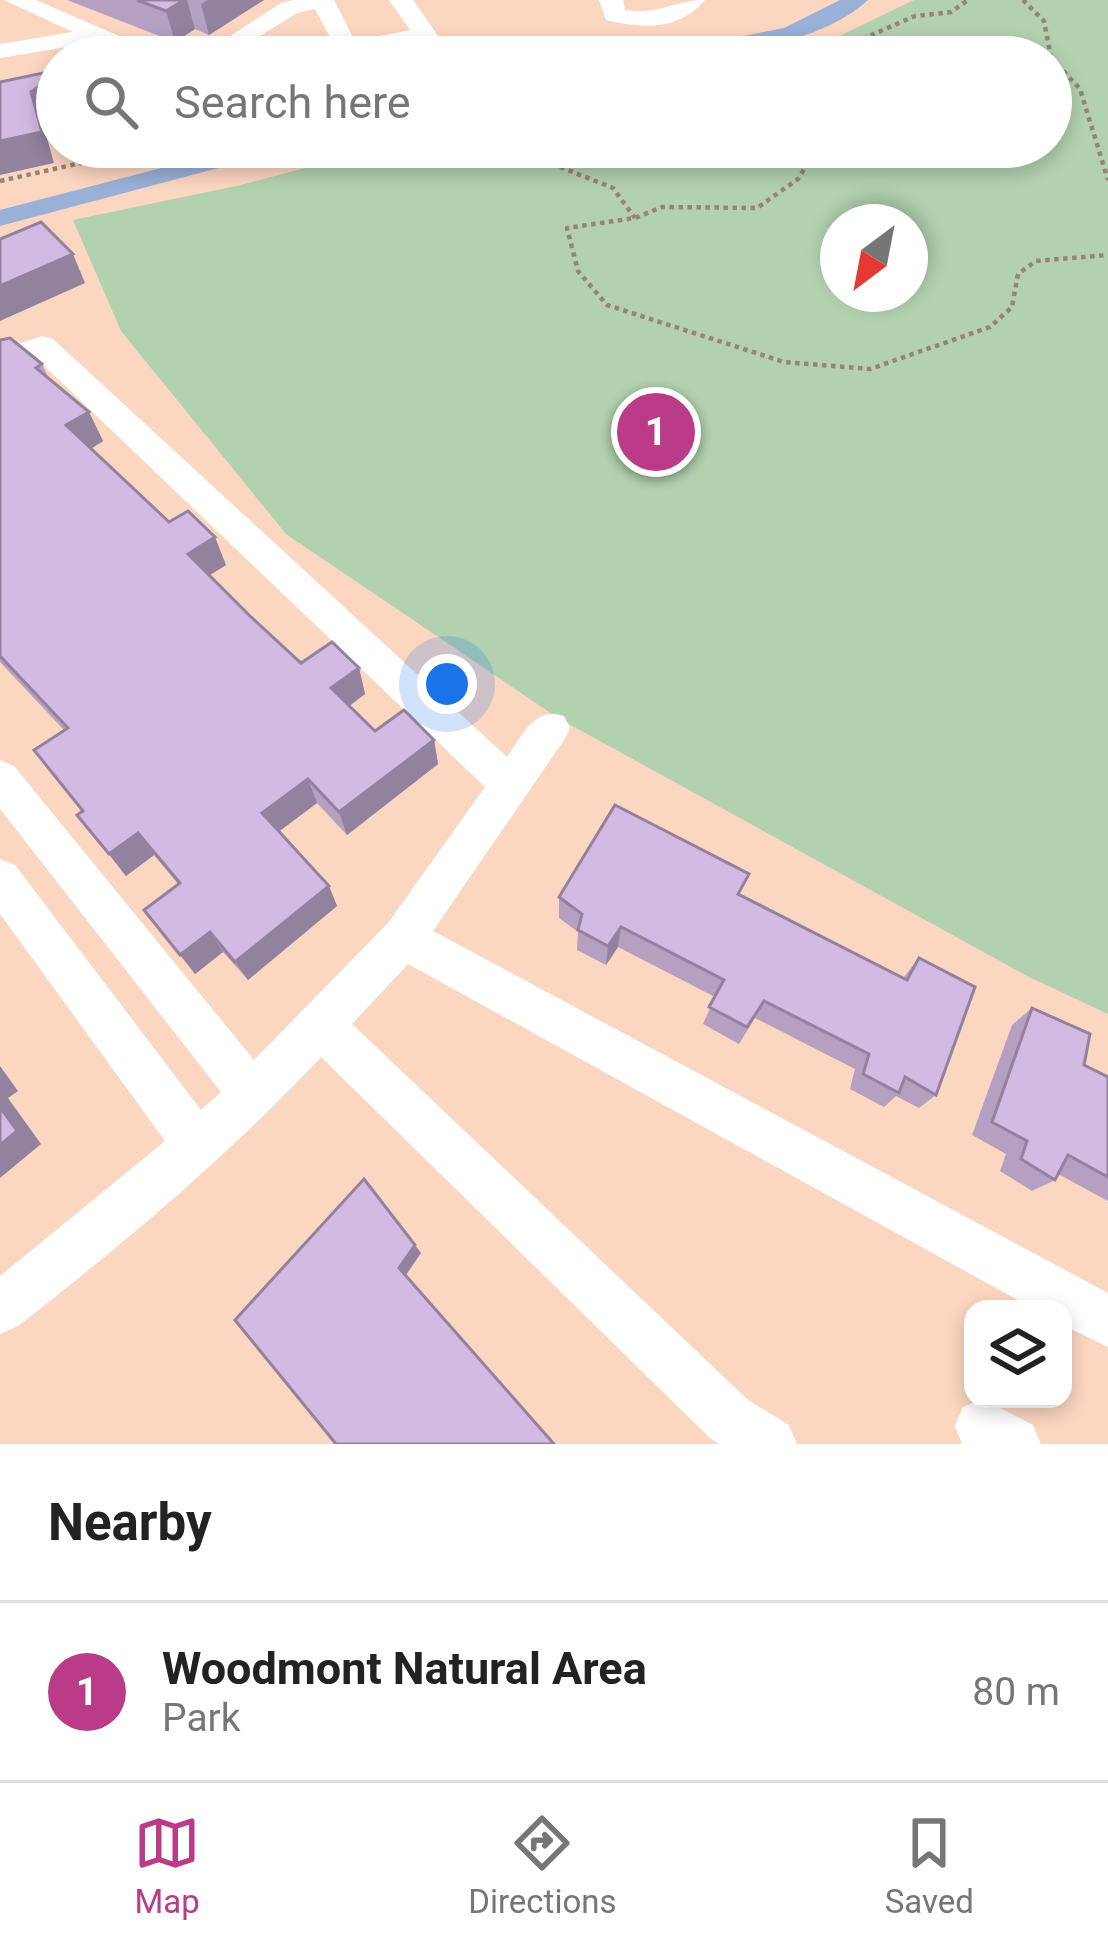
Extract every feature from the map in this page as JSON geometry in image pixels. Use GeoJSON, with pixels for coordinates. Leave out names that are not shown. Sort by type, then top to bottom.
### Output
{"type":"FeatureCollection","features":[{"type":"Feature","properties":{"kind":"lane"},"geometry":{"type":"LineString","coordinates":[[16,0],[106,36]]}},
{"type":"Feature","properties":{"kind":"lane"},"geometry":{"type":"LineString","coordinates":[[244,36],[289,8],[322,0],[341,36]]}},
{"type":"Feature","properties":{"kind":"lane"},"geometry":{"type":"LineString","coordinates":[[401,0],[425,34],[415,36]]}},
{"type":"Feature","properties":{"kind":"lane"},"geometry":{"type":"LineString","coordinates":[[610,0],[614,15],[648,23],[682,10],[693,0]]}},
{"type":"Feature","properties":{"kind":"lane"},"geometry":{"type":"LineString","coordinates":[[0,37],[45,10]]}},
{"type":"Feature","properties":{"kind":"lane"},"geometry":{"type":"LineString","coordinates":[[90,36],[102,34]]}},
{"type":"Feature","properties":{"kind":"lane"},"geometry":{"type":"LineString","coordinates":[[0,51],[36,45]]}},
{"type":"Feature","properties":{"kind":"lane"},"geometry":{"type":"LineString","coordinates":[[0,362],[42,346],[510,785]]}},
{"type":"Feature","properties":{"kind":"lane"},"geometry":{"type":"LineString","coordinates":[[0,1308],[112,1221],[253,1095],[403,938],[550,728]]}},
{"type":"Feature","properties":{"kind":"lane"},"geometry":{"type":"LineString","coordinates":[[0,778],[253,1095]]}},
{"type":"Feature","properties":{"kind":"lane"},"geometry":{"type":"LineString","coordinates":[[0,879],[197,1144]]}},
{"type":"Feature","properties":{"kind":"lane"},"geometry":{"type":"LineString","coordinates":[[403,938],[1108,1322]]}},
{"type":"Feature","properties":{"kind":"lane"},"geometry":{"type":"LineString","coordinates":[[320,1024],[729,1419],[770,1444]]}},
{"type":"Feature","properties":{"kind":"path"},"geometry":{"type":"LineString","coordinates":[[869,36],[915,16],[951,12],[968,0]]}},
{"type":"Feature","properties":{"kind":"path"},"geometry":{"type":"LineString","coordinates":[[1023,0],[1044,21],[1047,36]]}},
{"type":"Feature","properties":{"kind":"path"},"geometry":{"type":"LineString","coordinates":[[1072,79],[1080,88],[1108,180]]}},
{"type":"Feature","properties":{"kind":"path"},"geometry":{"type":"LineString","coordinates":[[0,181],[58,168]]}},
{"type":"Feature","properties":{"kind":"path"},"geometry":{"type":"LineString","coordinates":[[562,168],[613,188],[634,218]]}},
{"type":"Feature","properties":{"kind":"path"},"geometry":{"type":"LineString","coordinates":[[805,168],[798,179],[757,208],[683,205],[567,228],[568,253],[591,291],[607,304],[784,362],[870,369],[990,328],[1012,307],[1018,274],[1036,261],[1108,256]]}},
{"type":"Feature","properties":{"kind":"green space"},"geometry":{"type":"Polygon","coordinates":[[[914,0],[1108,0],[1108,1014],[1029,977],[558,718],[286,534],[121,331],[73,220],[305,168],[1072,168],[1072,36],[839,36],[914,0]]]}},
{"type":"Feature","properties":{"kind":"building"},"geometry":{"type":"Polygon","coordinates":[[[137,0],[184,0],[166,11],[137,0]]]}},
{"type":"Feature","properties":{"kind":"building"},"geometry":{"type":"Polygon","coordinates":[[[36,74],[36,89],[31,92],[36,133],[0,141],[0,82],[36,74]]]}},
{"type":"Feature","properties":{"kind":"building"},"geometry":{"type":"Polygon","coordinates":[[[41,222],[73,254],[0,286],[0,239],[41,222]]]}},
{"type":"Feature","properties":{"kind":"building"},"geometry":{"type":"Polygon","coordinates":[[[10,338],[42,364],[36,368],[89,412],[66,425],[169,522],[188,511],[215,537],[188,554],[250,616],[301,663],[332,642],[359,668],[331,688],[375,731],[404,710],[434,740],[339,812],[308,779],[262,813],[329,886],[235,962],[210,932],[180,955],[144,910],[180,883],[138,833],[109,854],[77,815],[83,811],[34,750],[68,728],[0,656],[0,340],[10,338]]]}},
{"type":"Feature","properties":{"kind":"building"},"geometry":{"type":"Polygon","coordinates":[[[615,805],[749,874],[738,894],[907,980],[919,958],[975,987],[936,1095],[905,1077],[899,1093],[863,1074],[869,1054],[764,1001],[747,1027],[709,1007],[724,980],[621,927],[608,946],[578,930],[582,914],[559,897],[615,805]]]}},
{"type":"Feature","properties":{"kind":"building"},"geometry":{"type":"Polygon","coordinates":[[[1032,1008],[1090,1034],[1084,1065],[1108,1077],[1108,1177],[1068,1155],[1055,1180],[1021,1159],[1027,1141],[992,1122],[1032,1008]]]}},
{"type":"Feature","properties":{"kind":"building"},"geometry":{"type":"Polygon","coordinates":[[[0,1107],[17,1131],[0,1145],[0,1107]]]}},
{"type":"Feature","properties":{"kind":"building"},"geometry":{"type":"Polygon","coordinates":[[[364,1179],[415,1245],[399,1268],[554,1444],[336,1444],[235,1320],[364,1179]]]}},
{"type":"Feature","properties":{"kind":"waterway"},"geometry":{"type":"LineString","coordinates":[[776,36],[857,0]]}},
{"type":"Feature","properties":{"kind":"waterway"},"geometry":{"type":"LineString","coordinates":[[0,218],[190,168]]}},
{"type":"Feature","properties":{"kind":"place","name":"Woodmont Natural Area"},"geometry":{"type":"Point","coordinates":[656,432]}}]}
